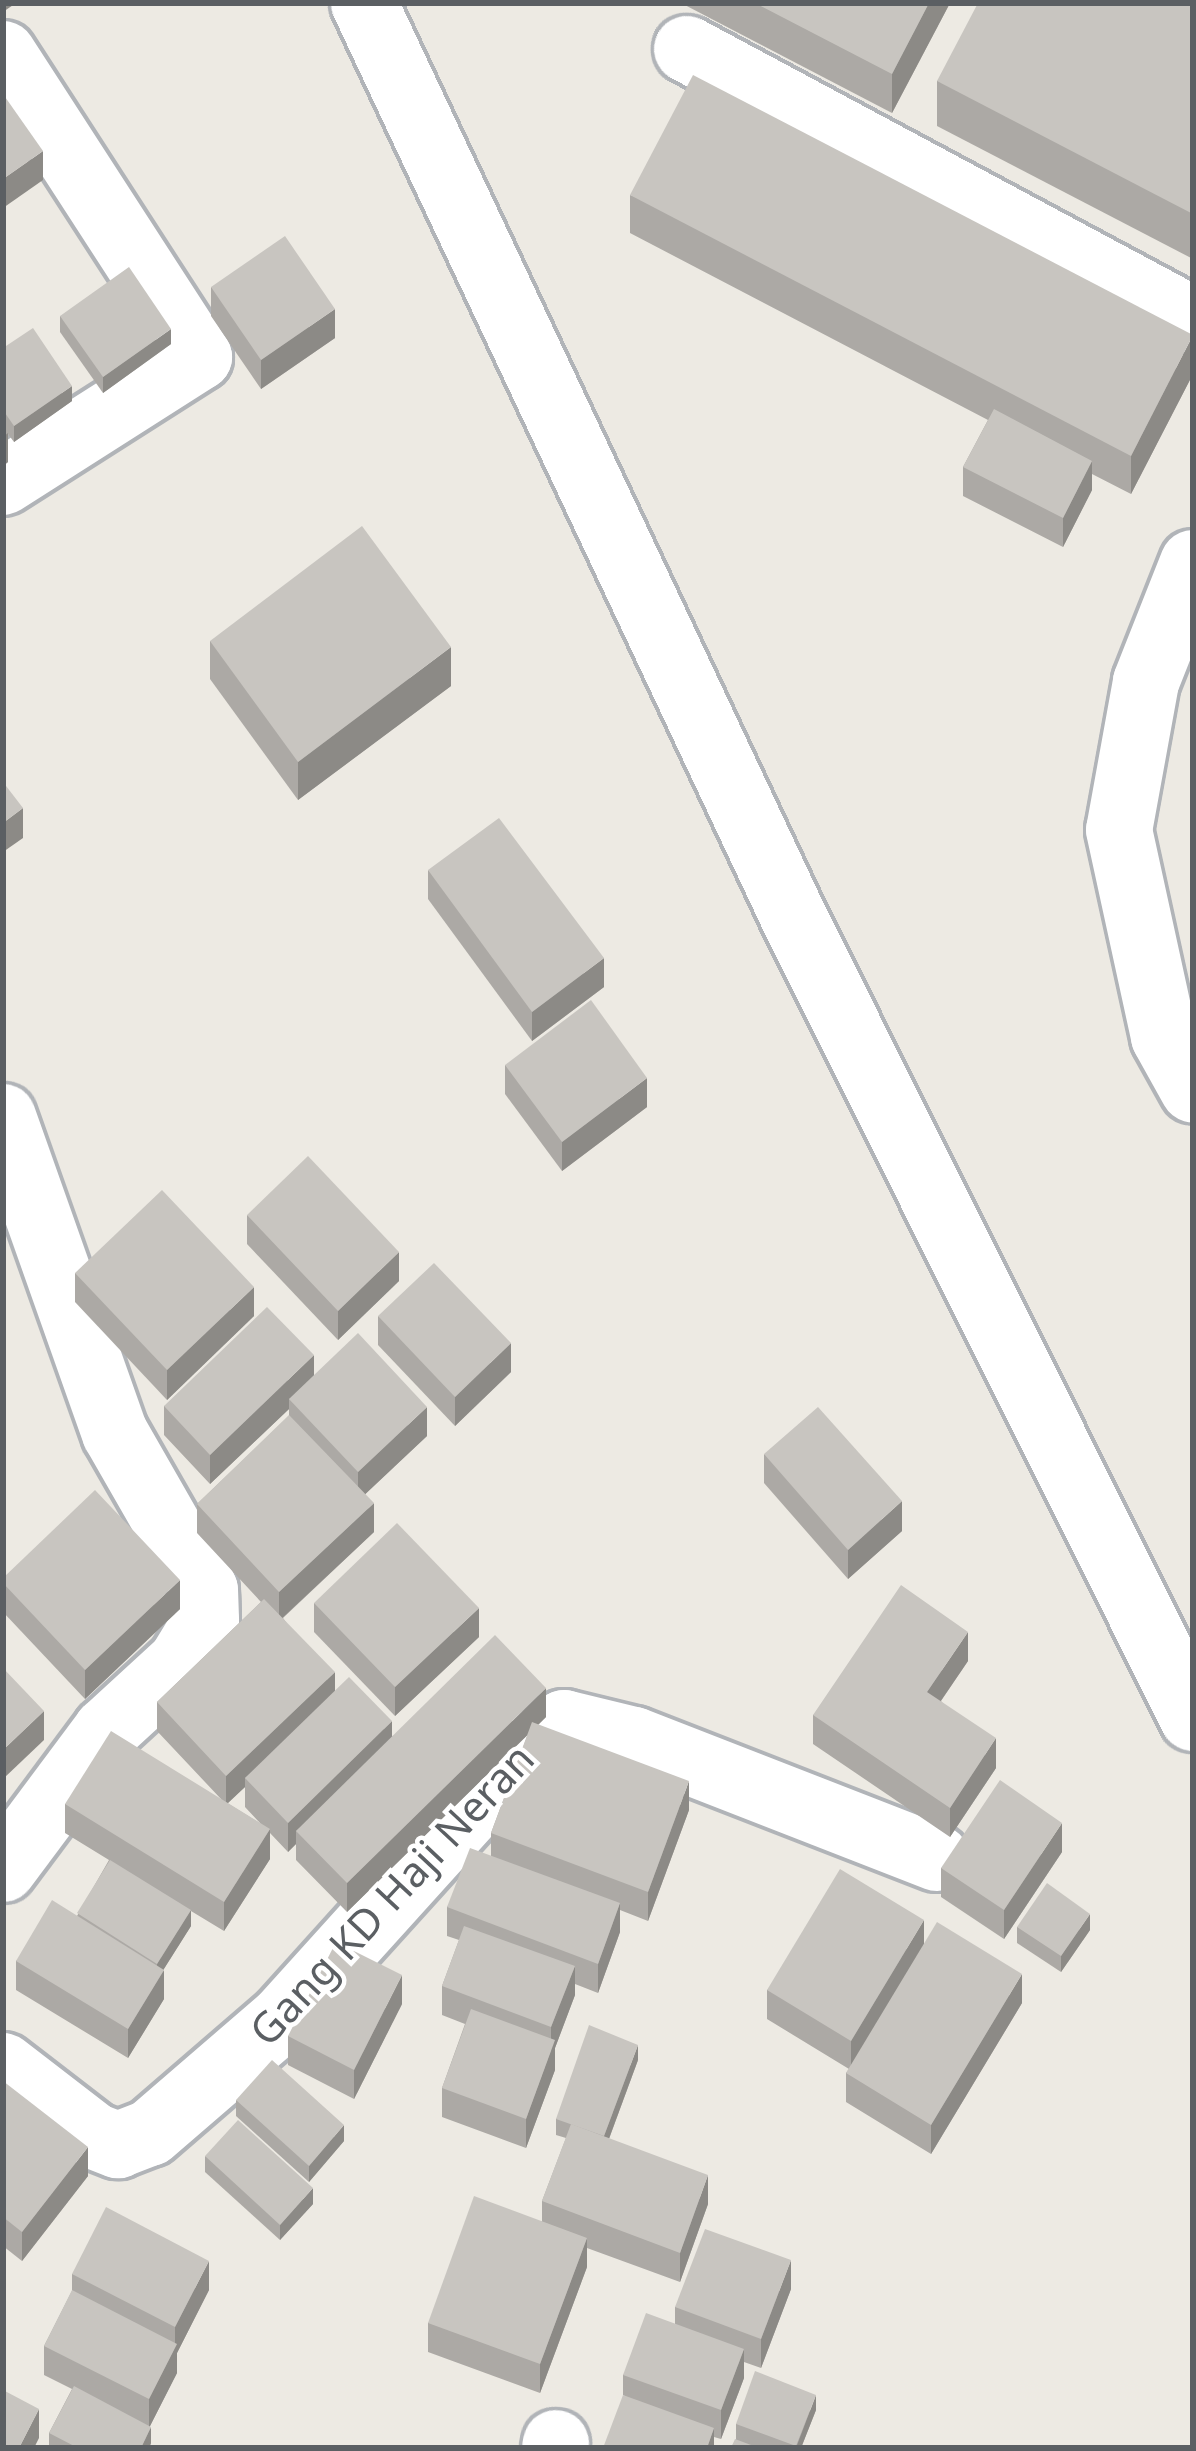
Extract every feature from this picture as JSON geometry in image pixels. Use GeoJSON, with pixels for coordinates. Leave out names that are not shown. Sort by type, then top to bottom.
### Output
{"type":"FeatureCollection","features":[{"type":"Feature","properties":{"kind":"street"},"geometry":{"type":"LineString","coordinates":[[364,3],[794,918],[1193,1718]]}},
{"type":"Feature","properties":{"kind":"street"},"geometry":{"type":"LineString","coordinates":[[687,49],[1193,320]]}},
{"type":"Feature","properties":{"kind":"street"},"geometry":{"type":"LineString","coordinates":[[3,55],[199,357],[3,482]]}},
{"type":"Feature","properties":{"kind":"street"},"geometry":{"type":"LineString","coordinates":[[1193,563],[1146,682],[1119,830],[1164,1036],[1193,1088]]}},
{"type":"Feature","properties":{"kind":"street"},"geometry":{"type":"LineString","coordinates":[[3,1118],[115,1433],[205,1590],[206,1621],[182,1662],[106,1731],[3,1869]]}},
{"type":"Feature","properties":{"kind":"street","name":"Gang KD Haji Neran"},"geometry":{"type":"LineString","coordinates":[[3,2066],[94,2136],[118,2145],[150,2133],[283,2018],[544,1730],[564,1723],[684,1759],[938,1858]]}},
{"type":"Feature","properties":{"kind":"building"},"geometry":{"type":"Polygon","coordinates":[[[755,3],[929,3],[892,74],[755,3]]]}},
{"type":"Feature","properties":{"kind":"building"},"geometry":{"type":"Polygon","coordinates":[[[978,3],[1193,3],[1193,214],[937,81],[978,3]]]}},
{"type":"Feature","properties":{"kind":"building"},"geometry":{"type":"Polygon","coordinates":[[[693,75],[1193,335],[1131,456],[630,195],[693,75]]]}},
{"type":"Feature","properties":{"kind":"building"},"geometry":{"type":"Polygon","coordinates":[[[3,94],[43,151],[3,179],[3,94]]]}},
{"type":"Feature","properties":{"kind":"building"},"geometry":{"type":"Polygon","coordinates":[[[285,236],[335,309],[261,360],[211,287],[285,236]]]}},
{"type":"Feature","properties":{"kind":"building"},"geometry":{"type":"Polygon","coordinates":[[[129,267],[171,329],[103,377],[60,316],[129,267]]]}},
{"type":"Feature","properties":{"kind":"building"},"geometry":{"type":"Polygon","coordinates":[[[33,328],[72,386],[14,426],[3,410],[3,348],[33,328]]]}},
{"type":"Feature","properties":{"kind":"building"},"geometry":{"type":"Polygon","coordinates":[[[994,409],[1092,461],[1063,518],[963,467],[994,409]]]}},
{"type":"Feature","properties":{"kind":"building"},"geometry":{"type":"Polygon","coordinates":[[[362,526],[451,647],[298,762],[210,641],[362,526]]]}},
{"type":"Feature","properties":{"kind":"building"},"geometry":{"type":"Polygon","coordinates":[[[3,782],[23,808],[3,823],[3,782]]]}},
{"type":"Feature","properties":{"kind":"building"},"geometry":{"type":"Polygon","coordinates":[[[499,818],[604,958],[532,1012],[428,870],[499,818]]]}},
{"type":"Feature","properties":{"kind":"building"},"geometry":{"type":"Polygon","coordinates":[[[591,1000],[647,1078],[562,1142],[505,1065],[591,1000]]]}},
{"type":"Feature","properties":{"kind":"building"},"geometry":{"type":"Polygon","coordinates":[[[308,1156],[399,1252],[338,1311],[247,1215],[308,1156]]]}},
{"type":"Feature","properties":{"kind":"building"},"geometry":{"type":"Polygon","coordinates":[[[162,1190],[254,1287],[167,1370],[75,1273],[162,1190]]]}},
{"type":"Feature","properties":{"kind":"building"},"geometry":{"type":"Polygon","coordinates":[[[434,1263],[511,1343],[455,1397],[378,1316],[434,1263]]]}},
{"type":"Feature","properties":{"kind":"building"},"geometry":{"type":"Polygon","coordinates":[[[267,1307],[314,1355],[210,1455],[164,1406],[267,1307]]]}},
{"type":"Feature","properties":{"kind":"building"},"geometry":{"type":"Polygon","coordinates":[[[358,1333],[427,1407],[358,1472],[289,1399],[358,1333]]]}},
{"type":"Feature","properties":{"kind":"building"},"geometry":{"type":"Polygon","coordinates":[[[818,1407],[902,1501],[848,1550],[764,1454],[818,1407]]]}},
{"type":"Feature","properties":{"kind":"building"},"geometry":{"type":"Polygon","coordinates":[[[289,1415],[374,1503],[279,1592],[197,1504],[289,1415]]]}},
{"type":"Feature","properties":{"kind":"building"},"geometry":{"type":"Polygon","coordinates":[[[95,1490],[180,1580],[85,1670],[3,1578],[95,1490]]]}},
{"type":"Feature","properties":{"kind":"building"},"geometry":{"type":"Polygon","coordinates":[[[397,1523],[479,1608],[395,1687],[314,1603],[397,1523]]]}},
{"type":"Feature","properties":{"kind":"building"},"geometry":{"type":"Polygon","coordinates":[[[901,1585],[968,1632],[927,1692],[996,1738],[950,1808],[813,1715],[901,1585]]]}},
{"type":"Feature","properties":{"kind":"building"},"geometry":{"type":"Polygon","coordinates":[[[264,1599],[335,1672],[226,1776],[157,1702],[264,1599]]]}},
{"type":"Feature","properties":{"kind":"building"},"geometry":{"type":"Polygon","coordinates":[[[495,1635],[546,1688],[347,1883],[296,1831],[495,1635]]]}},
{"type":"Feature","properties":{"kind":"building"},"geometry":{"type":"Polygon","coordinates":[[[3,1668],[44,1711],[3,1750],[3,1668]]]}},
{"type":"Feature","properties":{"kind":"building"},"geometry":{"type":"Polygon","coordinates":[[[349,1677],[392,1721],[288,1823],[245,1778],[349,1677]]]}},
{"type":"Feature","properties":{"kind":"building"},"geometry":{"type":"Polygon","coordinates":[[[532,1722],[689,1781],[648,1892],[491,1833],[532,1722]]]}},
{"type":"Feature","properties":{"kind":"building"},"geometry":{"type":"Polygon","coordinates":[[[111,1731],[270,1829],[224,1902],[65,1804],[111,1731]]]}},
{"type":"Feature","properties":{"kind":"building"},"geometry":{"type":"Polygon","coordinates":[[[1000,1780],[1062,1823],[1004,1910],[941,1868],[1000,1780]]]}},
{"type":"Feature","properties":{"kind":"building"},"geometry":{"type":"Polygon","coordinates":[[[470,1848],[620,1903],[598,1964],[447,1907],[470,1848]]]}},
{"type":"Feature","properties":{"kind":"building"},"geometry":{"type":"Polygon","coordinates":[[[110,1860],[191,1910],[157,1964],[77,1913],[110,1860]]]}},
{"type":"Feature","properties":{"kind":"building"},"geometry":{"type":"Polygon","coordinates":[[[840,1869],[924,1920],[851,2041],[767,1990],[840,1869]]]}},
{"type":"Feature","properties":{"kind":"building"},"geometry":{"type":"Polygon","coordinates":[[[1047,1883],[1090,1914],[1061,1956],[1017,1927],[1047,1883]]]}},
{"type":"Feature","properties":{"kind":"building"},"geometry":{"type":"Polygon","coordinates":[[[52,1900],[164,1970],[128,2029],[16,1961],[52,1900]]]}},
{"type":"Feature","properties":{"kind":"building"},"geometry":{"type":"Polygon","coordinates":[[[937,1922],[1022,1974],[931,2125],[846,2073],[937,1922]]]}},
{"type":"Feature","properties":{"kind":"building"},"geometry":{"type":"Polygon","coordinates":[[[464,1926],[575,1966],[551,2027],[442,1986],[464,1926]]]}},
{"type":"Feature","properties":{"kind":"building"},"geometry":{"type":"Polygon","coordinates":[[[336,1942],[402,1975],[354,2070],[288,2036],[336,1942]]]}},
{"type":"Feature","properties":{"kind":"building"},"geometry":{"type":"Polygon","coordinates":[[[471,2009],[555,2040],[526,2119],[442,2088],[471,2009]]]}},
{"type":"Feature","properties":{"kind":"building"},"geometry":{"type":"Polygon","coordinates":[[[589,2025],[638,2045],[604,2136],[556,2119],[589,2025]]]}},
{"type":"Feature","properties":{"kind":"building"},"geometry":{"type":"Polygon","coordinates":[[[272,2060],[344,2125],[309,2166],[236,2100],[272,2060]]]}},
{"type":"Feature","properties":{"kind":"building"},"geometry":{"type":"Polygon","coordinates":[[[3,2081],[88,2147],[22,2232],[3,2217],[3,2081]]]}},
{"type":"Feature","properties":{"kind":"building"},"geometry":{"type":"Polygon","coordinates":[[[238,2120],[313,2188],[280,2225],[205,2156],[238,2120]]]}},
{"type":"Feature","properties":{"kind":"building"},"geometry":{"type":"Polygon","coordinates":[[[571,2124],[708,2175],[680,2253],[542,2201],[571,2124]]]}},
{"type":"Feature","properties":{"kind":"building"},"geometry":{"type":"Polygon","coordinates":[[[474,2196],[587,2238],[540,2364],[428,2323],[474,2196]]]}},
{"type":"Feature","properties":{"kind":"building"},"geometry":{"type":"Polygon","coordinates":[[[106,2207],[209,2261],[175,2327],[72,2274],[106,2207]]]}},
{"type":"Feature","properties":{"kind":"building"},"geometry":{"type":"Polygon","coordinates":[[[705,2229],[791,2260],[761,2339],[675,2307],[705,2229]]]}},
{"type":"Feature","properties":{"kind":"building"},"geometry":{"type":"Polygon","coordinates":[[[72,2290],[177,2344],[149,2399],[44,2346],[72,2290]]]}},
{"type":"Feature","properties":{"kind":"building"},"geometry":{"type":"Polygon","coordinates":[[[646,2313],[744,2349],[721,2410],[623,2375],[646,2313]]]}},
{"type":"Feature","properties":{"kind":"building"},"geometry":{"type":"Polygon","coordinates":[[[755,2371],[816,2395],[796,2446],[736,2424],[755,2371]]]}},
{"type":"Feature","properties":{"kind":"building"},"geometry":{"type":"Polygon","coordinates":[[[74,2386],[151,2427],[141,2448],[78,2448],[49,2433],[74,2386]]]}},
{"type":"Feature","properties":{"kind":"building"},"geometry":{"type":"Polygon","coordinates":[[[3,2390],[39,2409],[19,2448],[3,2448],[3,2390]]]}},
{"type":"Feature","properties":{"kind":"building"},"geometry":{"type":"Polygon","coordinates":[[[623,2395],[714,2428],[707,2448],[603,2448],[623,2395]]]}},
{"type":"Feature","properties":{"kind":"building"},"geometry":{"type":"Polygon","coordinates":[[[735,2439],[759,2448],[731,2448],[735,2439]]]}}]}
